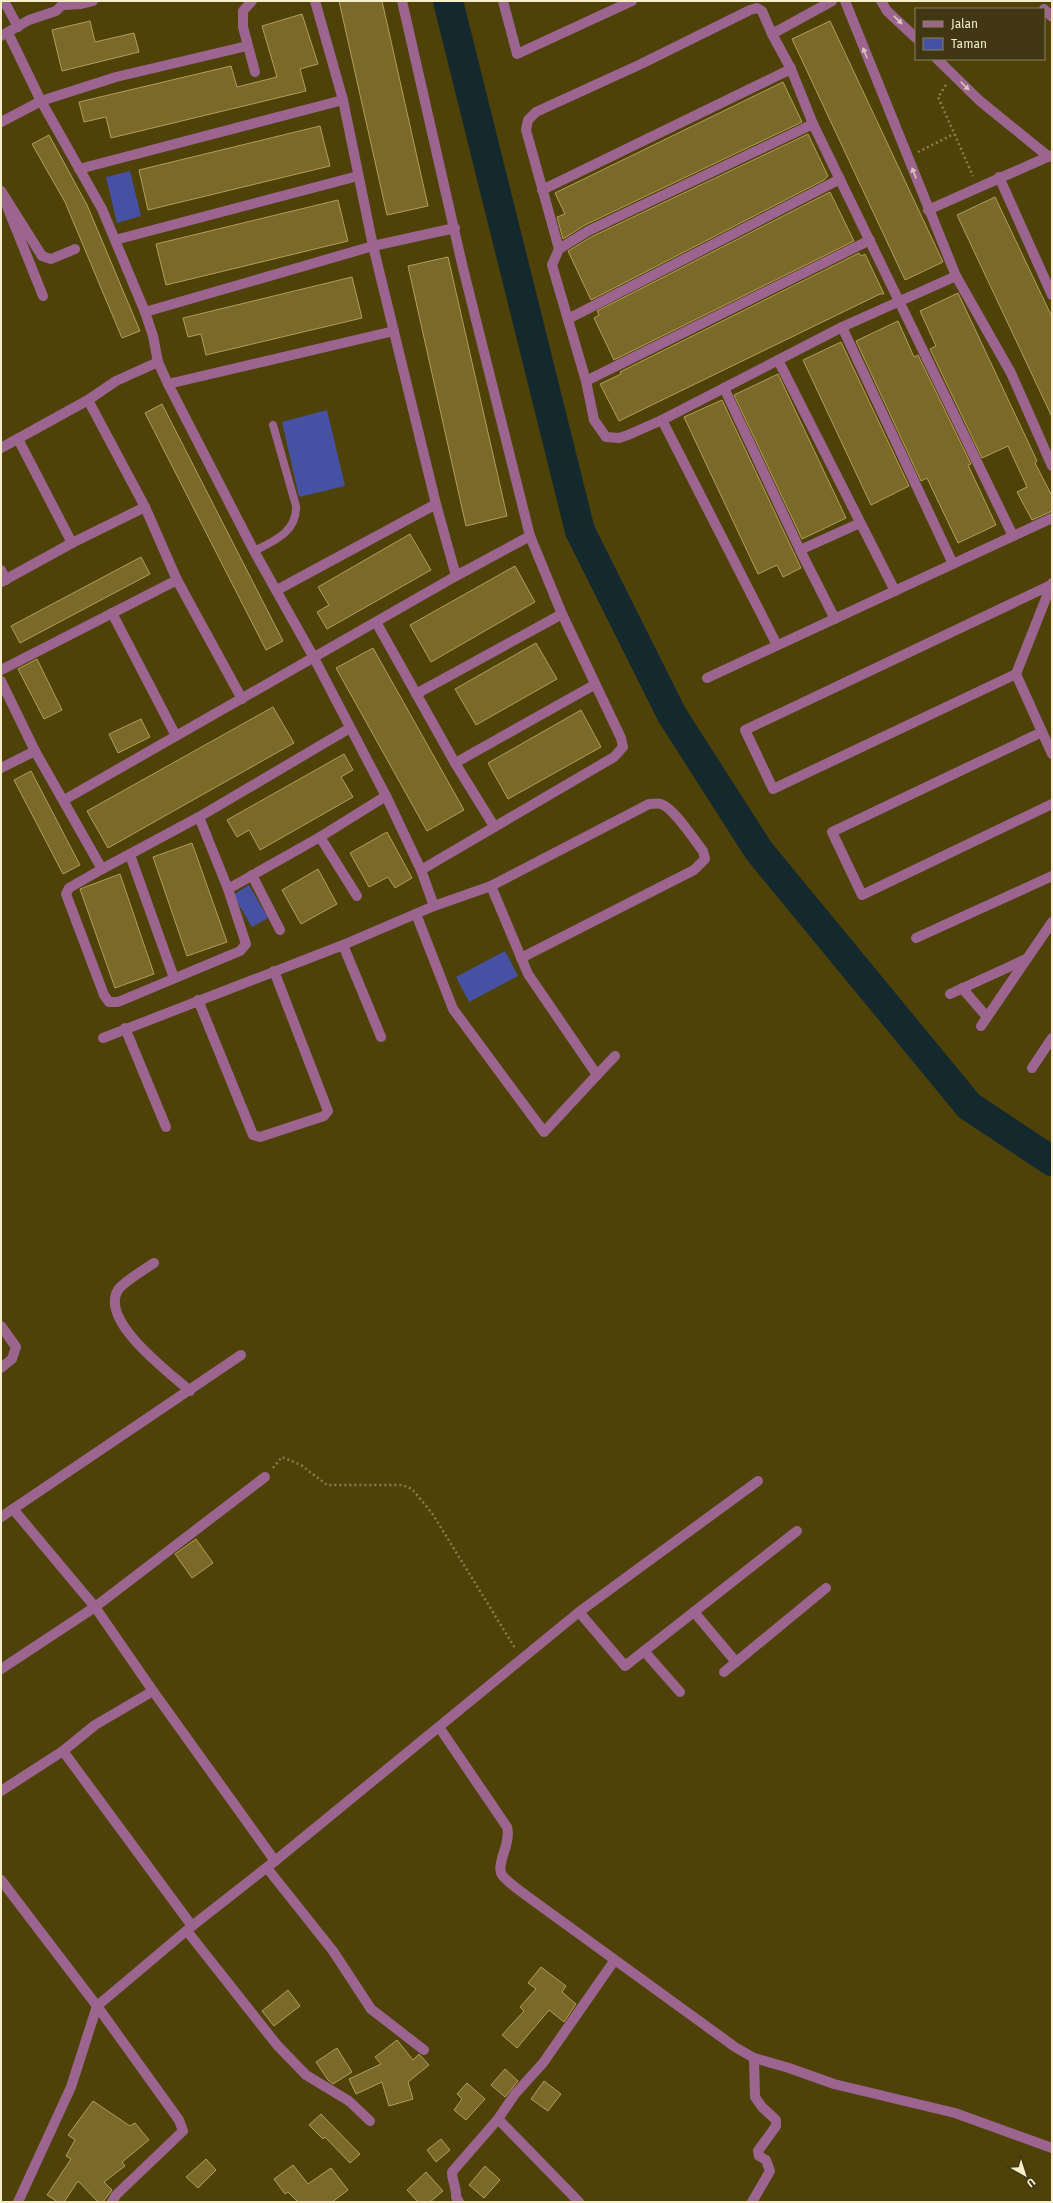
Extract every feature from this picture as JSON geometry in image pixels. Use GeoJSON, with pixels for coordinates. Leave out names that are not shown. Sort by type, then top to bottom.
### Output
{"type":"FeatureCollection","features":[{"type":"Feature","properties":{"kind":"street"},"geometry":{"type":"LineString","coordinates":[[4,1],[18,27]]}},
{"type":"Feature","properties":{"kind":"street"},"geometry":{"type":"LineString","coordinates":[[93,1],[81,4],[65,3],[56,11],[29,20],[4,34],[78,169],[102,209],[145,312],[153,336],[158,362],[168,384],[254,551],[314,658],[386,796],[421,870],[434,906]]}},
{"type":"Feature","properties":{"kind":"street"},"geometry":{"type":"LineString","coordinates":[[252,1],[243,11],[243,27],[255,72]]}},
{"type":"Feature","properties":{"kind":"street"},"geometry":{"type":"LineString","coordinates":[[314,1],[343,100],[373,246],[381,272],[436,504],[456,576]]}},
{"type":"Feature","properties":{"kind":"street"},"geometry":{"type":"LineString","coordinates":[[402,1],[455,228],[530,536],[562,614],[594,685],[621,738],[622,749],[614,757],[421,870]]}},
{"type":"Feature","properties":{"kind":"street"},"geometry":{"type":"LineString","coordinates":[[503,1],[517,54],[632,1]]}},
{"type":"Feature","properties":{"kind":"street"},"geometry":{"type":"LineString","coordinates":[[772,34],[832,1]]}},
{"type":"Feature","properties":{"kind":"street"},"geometry":{"type":"LineString","coordinates":[[845,1],[928,210],[956,276],[1011,373],[1052,466]]}},
{"type":"Feature","properties":{"kind":"street"},"geometry":{"type":"LineString","coordinates":[[881,1],[888,11],[915,37]]}},
{"type":"Feature","properties":{"kind":"street"},"geometry":{"type":"LineString","coordinates":[[559,249],[526,130],[528,120],[536,112],[641,64],[750,10],[757,8],[762,11],[772,34],[791,69],[814,124],[898,301],[1013,536]]}},
{"type":"Feature","properties":{"kind":"street"},"geometry":{"type":"LineString","coordinates":[[1,122],[41,101],[116,78],[247,46]]}},
{"type":"Feature","properties":{"kind":"street"},"geometry":{"type":"LineString","coordinates":[[938,60],[980,101],[1051,156]]}},
{"type":"Feature","properties":{"kind":"street"},"geometry":{"type":"LineString","coordinates":[[542,190],[791,69]]}},
{"type":"Feature","properties":{"kind":"street"},"geometry":{"type":"LineString","coordinates":[[78,169],[343,100]]}},
{"type":"Feature","properties":{"kind":"street"},"geometry":{"type":"LineString","coordinates":[[814,124],[588,230],[559,249],[552,265],[586,381],[594,420],[606,437],[619,438],[662,420],[842,327],[956,276]]}},
{"type":"Feature","properties":{"kind":"street"},"geometry":{"type":"LineString","coordinates":[[928,210],[999,177],[1051,156]]}},
{"type":"Feature","properties":{"kind":"street"},"geometry":{"type":"LineString","coordinates":[[115,240],[358,176]]}},
{"type":"Feature","properties":{"kind":"street"},"geometry":{"type":"LineString","coordinates":[[999,177],[1052,295]]}},
{"type":"Feature","properties":{"kind":"street"},"geometry":{"type":"LineString","coordinates":[[568,319],[840,179]]}},
{"type":"Feature","properties":{"kind":"street"},"geometry":{"type":"LineString","coordinates":[[1,191],[42,256],[46,259]]}},
{"type":"Feature","properties":{"kind":"street"},"geometry":{"type":"LineString","coordinates":[[1,191],[14,229],[43,296]]}},
{"type":"Feature","properties":{"kind":"street"},"geometry":{"type":"LineString","coordinates":[[145,312],[373,246],[455,228]]}},
{"type":"Feature","properties":{"kind":"street"},"geometry":{"type":"LineString","coordinates":[[586,381],[870,240]]}},
{"type":"Feature","properties":{"kind":"street"},"geometry":{"type":"LineString","coordinates":[[32,269],[46,259],[54,259],[75,249]]}},
{"type":"Feature","properties":{"kind":"street"},"geometry":{"type":"LineString","coordinates":[[842,327],[953,564]]}},
{"type":"Feature","properties":{"kind":"street"},"geometry":{"type":"LineString","coordinates":[[168,384],[394,330]]}},
{"type":"Feature","properties":{"kind":"street"},"geometry":{"type":"LineString","coordinates":[[778,360],[895,591]]}},
{"type":"Feature","properties":{"kind":"street"},"geometry":{"type":"LineString","coordinates":[[1,448],[88,400],[116,381],[158,362]]}},
{"type":"Feature","properties":{"kind":"street"},"geometry":{"type":"LineString","coordinates":[[724,388],[800,550],[835,619]]}},
{"type":"Feature","properties":{"kind":"street"},"geometry":{"type":"LineString","coordinates":[[88,400],[145,507],[177,580],[242,699]]}},
{"type":"Feature","properties":{"kind":"street"},"geometry":{"type":"LineString","coordinates":[[662,420],[777,645]]}},
{"type":"Feature","properties":{"kind":"street"},"geometry":{"type":"LineString","coordinates":[[18,439],[72,543]]}},
{"type":"Feature","properties":{"kind":"street"},"geometry":{"type":"LineString","coordinates":[[276,590],[436,504]]}},
{"type":"Feature","properties":{"kind":"street"},"geometry":{"type":"LineString","coordinates":[[1,570],[4,581],[72,543],[145,507]]}},
{"type":"Feature","properties":{"kind":"street"},"geometry":{"type":"LineString","coordinates":[[707,678],[1052,518]]}},
{"type":"Feature","properties":{"kind":"street"},"geometry":{"type":"LineString","coordinates":[[800,550],[860,523]]}},
{"type":"Feature","properties":{"kind":"street"},"geometry":{"type":"LineString","coordinates":[[64,800],[456,576],[530,536]]}},
{"type":"Feature","properties":{"kind":"street"},"geometry":{"type":"LineString","coordinates":[[1,670],[177,580]]}},
{"type":"Feature","properties":{"kind":"street"},"geometry":{"type":"LineString","coordinates":[[1052,584],[1016,674],[773,788],[745,730],[1052,584]]}},
{"type":"Feature","properties":{"kind":"street"},"geometry":{"type":"LineString","coordinates":[[112,613],[176,736]]}},
{"type":"Feature","properties":{"kind":"street"},"geometry":{"type":"LineString","coordinates":[[416,694],[562,614]]}},
{"type":"Feature","properties":{"kind":"street"},"geometry":{"type":"LineString","coordinates":[[376,622],[455,763],[494,826]]}},
{"type":"Feature","properties":{"kind":"street"},"geometry":{"type":"LineString","coordinates":[[1016,674],[1052,754]]}},
{"type":"Feature","properties":{"kind":"street"},"geometry":{"type":"LineString","coordinates":[[1,681],[35,751],[102,869]]}},
{"type":"Feature","properties":{"kind":"street"},"geometry":{"type":"LineString","coordinates":[[455,763],[594,685]]}},
{"type":"Feature","properties":{"kind":"street"},"geometry":{"type":"LineString","coordinates":[[199,817],[228,889],[246,944],[240,952],[118,1002],[109,1002],[104,994],[66,894],[69,888],[199,817],[350,728]]}},
{"type":"Feature","properties":{"kind":"street"},"geometry":{"type":"LineString","coordinates":[[1042,732],[832,832],[862,895],[1052,804]]}},
{"type":"Feature","properties":{"kind":"street"},"geometry":{"type":"LineString","coordinates":[[1,768],[35,751]]}},
{"type":"Feature","properties":{"kind":"street"},"geometry":{"type":"LineString","coordinates":[[228,889],[320,837],[386,796]]}},
{"type":"Feature","properties":{"kind":"street"},"geometry":{"type":"LineString","coordinates":[[103,1038],[125,1028],[343,944],[434,906],[490,886],[648,804],[662,804],[671,811],[703,851],[705,860],[694,870],[521,958]]}},
{"type":"Feature","properties":{"kind":"street"},"geometry":{"type":"LineString","coordinates":[[320,837],[357,896]]}},
{"type":"Feature","properties":{"kind":"street"},"geometry":{"type":"LineString","coordinates":[[130,855],[174,978]]}},
{"type":"Feature","properties":{"kind":"street"},"geometry":{"type":"LineString","coordinates":[[252,875],[280,930]]}},
{"type":"Feature","properties":{"kind":"street"},"geometry":{"type":"LineString","coordinates":[[916,938],[1052,876]]}},
{"type":"Feature","properties":{"kind":"street"},"geometry":{"type":"LineString","coordinates":[[490,886],[528,974],[598,1075]]}},
{"type":"Feature","properties":{"kind":"street"},"geometry":{"type":"LineString","coordinates":[[416,914],[453,1009],[544,1132],[615,1056]]}},
{"type":"Feature","properties":{"kind":"street"},"geometry":{"type":"LineString","coordinates":[[981,1026],[1052,922]]}},
{"type":"Feature","properties":{"kind":"street"},"geometry":{"type":"LineString","coordinates":[[343,944],[381,1037]]}},
{"type":"Feature","properties":{"kind":"street"},"geometry":{"type":"LineString","coordinates":[[950,994],[1027,959]]}},
{"type":"Feature","properties":{"kind":"street"},"geometry":{"type":"LineString","coordinates":[[198,1000],[253,1135],[260,1137],[324,1116],[328,1111],[274,971]]}},
{"type":"Feature","properties":{"kind":"street"},"geometry":{"type":"LineString","coordinates":[[962,988],[987,1017]]}},
{"type":"Feature","properties":{"kind":"street"},"geometry":{"type":"LineString","coordinates":[[125,1028],[166,1127]]}},
{"type":"Feature","properties":{"kind":"street"},"geometry":{"type":"LineString","coordinates":[[1032,1068],[1052,1038]]}},
{"type":"Feature","properties":{"kind":"street"},"geometry":{"type":"LineString","coordinates":[[154,1263],[118,1289],[114,1300],[116,1310],[134,1341],[190,1391]]}},
{"type":"Feature","properties":{"kind":"street"},"geometry":{"type":"LineString","coordinates":[[1,1326],[16,1348],[12,1359],[1,1368]]}},
{"type":"Feature","properties":{"kind":"street"},"geometry":{"type":"LineString","coordinates":[[1,1517],[242,1355]]}},
{"type":"Feature","properties":{"kind":"street"},"geometry":{"type":"LineString","coordinates":[[1,1669],[95,1607],[265,1477]]}},
{"type":"Feature","properties":{"kind":"street"},"geometry":{"type":"LineString","coordinates":[[18,2202],[71,2087],[97,2006],[190,1928],[267,1868],[579,1612],[758,1481]]}},
{"type":"Feature","properties":{"kind":"street"},"geometry":{"type":"LineString","coordinates":[[13,1509],[95,1607],[152,1690],[275,1861]]}},
{"type":"Feature","properties":{"kind":"street"},"geometry":{"type":"LineString","coordinates":[[579,1612],[625,1666],[798,1531]]}},
{"type":"Feature","properties":{"kind":"street"},"geometry":{"type":"LineString","coordinates":[[724,1672],[826,1588]]}},
{"type":"Feature","properties":{"kind":"street"},"geometry":{"type":"LineString","coordinates":[[694,1612],[736,1662]]}},
{"type":"Feature","properties":{"kind":"street"},"geometry":{"type":"LineString","coordinates":[[644,1651],[680,1692]]}},
{"type":"Feature","properties":{"kind":"street"},"geometry":{"type":"LineString","coordinates":[[1,1791],[63,1751],[95,1725],[152,1690]]}},
{"type":"Feature","properties":{"kind":"street"},"geometry":{"type":"LineString","coordinates":[[439,1727],[507,1827],[508,1841],[500,1865],[502,1875],[531,1899],[614,1961],[735,2047],[754,2058],[789,2068],[834,2084],[955,2114],[1052,2148]]}},
{"type":"Feature","properties":{"kind":"street"},"geometry":{"type":"LineString","coordinates":[[63,1751],[190,1928],[277,2045],[306,2074],[349,2101],[370,2121]]}},
{"type":"Feature","properties":{"kind":"street"},"geometry":{"type":"LineString","coordinates":[[267,1868],[333,1951],[371,2009],[424,2050]]}},
{"type":"Feature","properties":{"kind":"street"},"geometry":{"type":"LineString","coordinates":[[1,1880],[97,2006],[180,2120],[183,2131],[116,2195],[112,2202]]}},
{"type":"Feature","properties":{"kind":"street"},"geometry":{"type":"LineString","coordinates":[[459,2202],[456,2197],[457,2192],[452,2180],[452,2172],[498,2119],[514,2094],[543,2063],[614,1961]]}},
{"type":"Feature","properties":{"kind":"street"},"geometry":{"type":"LineString","coordinates":[[752,2202],[770,2171],[766,2160],[759,2156],[758,2151],[776,2126],[776,2120],[755,2098],[754,2058]]}},
{"type":"Feature","properties":{"kind":"street"},"geometry":{"type":"LineString","coordinates":[[498,2119],[579,2202]]}},
{"type":"Feature","properties":{"kind":"lane"},"geometry":{"type":"LineString","coordinates":[[254,551],[277,539],[291,528],[296,517],[296,506],[274,425]]}},
{"type":"Feature","properties":{"kind":"path"},"geometry":{"type":"LineString","coordinates":[[956,77],[938,97],[978,187]]}},
{"type":"Feature","properties":{"kind":"path"},"geometry":{"type":"LineString","coordinates":[[907,157],[954,134]]}},
{"type":"Feature","properties":{"kind":"path"},"geometry":{"type":"LineString","coordinates":[[265,1477],[282,1457],[301,1465],[327,1485],[402,1485],[412,1489],[432,1513],[521,1659]]}},
{"type":"Feature","properties":{"kind":"green space"},"geometry":{"type":"Polygon","coordinates":[[[130,171],[141,216],[117,223],[106,177],[130,171]]]}},
{"type":"Feature","properties":{"kind":"green space"},"geometry":{"type":"Polygon","coordinates":[[[327,410],[345,486],[299,497],[282,422],[327,410]]]}},
{"type":"Feature","properties":{"kind":"green space"},"geometry":{"type":"Polygon","coordinates":[[[249,885],[268,918],[252,927],[233,895],[249,885]]]}},
{"type":"Feature","properties":{"kind":"green space"},"geometry":{"type":"Polygon","coordinates":[[[505,951],[518,976],[469,1002],[456,977],[505,951]]]}},
{"type":"Feature","properties":{"kind":"building"},"geometry":{"type":"Polygon","coordinates":[[[339,1],[382,1],[428,206],[387,215],[339,1]]]}},
{"type":"Feature","properties":{"kind":"building"},"geometry":{"type":"Polygon","coordinates":[[[302,14],[318,64],[300,69],[306,91],[111,138],[106,117],[84,122],[79,102],[231,66],[237,87],[277,77],[262,26],[302,14]]]}},
{"type":"Feature","properties":{"kind":"building"},"geometry":{"type":"Polygon","coordinates":[[[90,21],[95,42],[134,33],[139,52],[62,71],[52,30],[90,21]]]}},
{"type":"Feature","properties":{"kind":"building"},"geometry":{"type":"Polygon","coordinates":[[[830,21],[943,262],[905,280],[792,39],[830,21]]]}},
{"type":"Feature","properties":{"kind":"building"},"geometry":{"type":"Polygon","coordinates":[[[783,82],[802,122],[585,225],[563,239],[557,217],[565,214],[555,193],[783,82]]]}},
{"type":"Feature","properties":{"kind":"building"},"geometry":{"type":"Polygon","coordinates":[[[320,126],[330,166],[148,210],[139,170],[320,126]]]}},
{"type":"Feature","properties":{"kind":"building"},"geometry":{"type":"Polygon","coordinates":[[[808,134],[828,176],[824,180],[591,300],[568,251],[591,237],[808,134]]]}},
{"type":"Feature","properties":{"kind":"building"},"geometry":{"type":"Polygon","coordinates":[[[49,135],[87,205],[140,331],[122,338],[65,202],[32,144],[49,135]]]}},
{"type":"Feature","properties":{"kind":"building"},"geometry":{"type":"Polygon","coordinates":[[[830,192],[854,241],[614,360],[594,318],[599,315],[597,311],[830,192]]]}},
{"type":"Feature","properties":{"kind":"building"},"geometry":{"type":"Polygon","coordinates":[[[995,197],[1052,317],[1052,417],[957,215],[995,197]]]}},
{"type":"Feature","properties":{"kind":"building"},"geometry":{"type":"Polygon","coordinates":[[[338,200],[348,241],[166,285],[156,244],[338,200]]]}},
{"type":"Feature","properties":{"kind":"building"},"geometry":{"type":"Polygon","coordinates":[[[859,253],[861,256],[865,254],[884,294],[880,294],[619,421],[600,384],[621,374],[620,372],[859,253]]]}},
{"type":"Feature","properties":{"kind":"building"},"geometry":{"type":"Polygon","coordinates":[[[448,257],[507,516],[466,526],[408,266],[448,257]]]}},
{"type":"Feature","properties":{"kind":"building"},"geometry":{"type":"Polygon","coordinates":[[[352,277],[362,318],[206,355],[201,334],[188,337],[183,318],[352,277]]]}},
{"type":"Feature","properties":{"kind":"building"},"geometry":{"type":"Polygon","coordinates":[[[958,293],[1037,461],[1035,463],[1052,496],[1052,511],[1032,520],[1017,492],[1027,487],[1008,446],[982,458],[930,349],[936,346],[920,311],[958,293]]]}},
{"type":"Feature","properties":{"kind":"building"},"geometry":{"type":"Polygon","coordinates":[[[898,321],[914,357],[918,355],[971,464],[968,465],[996,525],[958,543],[927,478],[921,481],[856,341],[898,321]]]}},
{"type":"Feature","properties":{"kind":"building"},"geometry":{"type":"Polygon","coordinates":[[[841,342],[909,486],[871,505],[803,360],[841,342]]]}},
{"type":"Feature","properties":{"kind":"building"},"geometry":{"type":"Polygon","coordinates":[[[778,374],[846,518],[802,539],[734,395],[778,374]]]}},
{"type":"Feature","properties":{"kind":"building"},"geometry":{"type":"Polygon","coordinates":[[[722,400],[801,568],[783,577],[777,565],[758,574],[684,417],[722,400]]]}},
{"type":"Feature","properties":{"kind":"building"},"geometry":{"type":"Polygon","coordinates":[[[162,404],[283,641],[266,650],[145,413],[162,404]]]}},
{"type":"Feature","properties":{"kind":"building"},"geometry":{"type":"Polygon","coordinates":[[[410,534],[431,570],[327,629],[317,612],[329,605],[318,587],[410,534]]]}},
{"type":"Feature","properties":{"kind":"building"},"geometry":{"type":"Polygon","coordinates":[[[141,557],[150,574],[20,643],[11,626],[141,557]]]}},
{"type":"Feature","properties":{"kind":"building"},"geometry":{"type":"Polygon","coordinates":[[[515,566],[535,602],[431,662],[410,625],[515,566]]]}},
{"type":"Feature","properties":{"kind":"building"},"geometry":{"type":"Polygon","coordinates":[[[536,643],[557,679],[476,725],[455,689],[536,643]]]}},
{"type":"Feature","properties":{"kind":"building"},"geometry":{"type":"Polygon","coordinates":[[[373,648],[464,810],[427,831],[336,668],[373,648]]]}},
{"type":"Feature","properties":{"kind":"building"},"geometry":{"type":"Polygon","coordinates":[[[37,659],[62,710],[44,719],[18,669],[37,659]]]}},
{"type":"Feature","properties":{"kind":"building"},"geometry":{"type":"Polygon","coordinates":[[[273,707],[294,743],[108,848],[87,811],[273,707]]]}},
{"type":"Feature","properties":{"kind":"building"},"geometry":{"type":"Polygon","coordinates":[[[581,710],[601,747],[508,799],[488,763],[581,710]]]}},
{"type":"Feature","properties":{"kind":"building"},"geometry":{"type":"Polygon","coordinates":[[[141,719],[150,737],[118,753],[109,734],[141,719]]]}},
{"type":"Feature","properties":{"kind":"building"},"geometry":{"type":"Polygon","coordinates":[[[344,754],[353,770],[341,777],[353,797],[260,850],[249,830],[237,837],[227,820],[344,754]]]}},
{"type":"Feature","properties":{"kind":"building"},"geometry":{"type":"Polygon","coordinates":[[[31,771],[80,865],[63,874],[14,780],[31,771]]]}},
{"type":"Feature","properties":{"kind":"building"},"geometry":{"type":"Polygon","coordinates":[[[387,832],[412,878],[395,888],[388,877],[369,887],[350,853],[387,832]]]}},
{"type":"Feature","properties":{"kind":"building"},"geometry":{"type":"Polygon","coordinates":[[[192,843],[227,942],[187,956],[153,857],[192,843]]]}},
{"type":"Feature","properties":{"kind":"building"},"geometry":{"type":"Polygon","coordinates":[[[318,869],[337,904],[301,924],[282,890],[318,869]]]}},
{"type":"Feature","properties":{"kind":"building"},"geometry":{"type":"Polygon","coordinates":[[[120,874],[154,974],[115,988],[80,889],[120,874]]]}},
{"type":"Feature","properties":{"kind":"building"},"geometry":{"type":"Polygon","coordinates":[[[196,1539],[213,1563],[192,1578],[175,1554],[196,1539]]]}},
{"type":"Feature","properties":{"kind":"building"},"geometry":{"type":"Polygon","coordinates":[[[541,1967],[566,1986],[562,1992],[576,2004],[564,2022],[549,2010],[517,2048],[502,2035],[524,2011],[520,2007],[536,1989],[528,1983],[541,1967]]]}},
{"type":"Feature","properties":{"kind":"building"},"geometry":{"type":"Polygon","coordinates":[[[288,1990],[300,2006],[274,2026],[262,2011],[288,1990]]]}},
{"type":"Feature","properties":{"kind":"building"},"geometry":{"type":"Polygon","coordinates":[[[397,2040],[413,2060],[419,2054],[429,2065],[408,2082],[413,2099],[389,2106],[382,2082],[356,2094],[349,2079],[381,2064],[375,2057],[397,2040]]]}},
{"type":"Feature","properties":{"kind":"building"},"geometry":{"type":"Polygon","coordinates":[[[337,2048],[352,2072],[333,2084],[328,2080],[316,2062],[337,2048]]]}},
{"type":"Feature","properties":{"kind":"building"},"geometry":{"type":"Polygon","coordinates":[[[505,2069],[518,2081],[505,2097],[491,2085],[505,2069]]]}},
{"type":"Feature","properties":{"kind":"building"},"geometry":{"type":"Polygon","coordinates":[[[544,2081],[561,2094],[548,2111],[531,2099],[544,2081]]]}},
{"type":"Feature","properties":{"kind":"building"},"geometry":{"type":"Polygon","coordinates":[[[467,2083],[485,2099],[466,2120],[454,2110],[462,2099],[457,2094],[467,2083]]]}},
{"type":"Feature","properties":{"kind":"building"},"geometry":{"type":"Polygon","coordinates":[[[93,2101],[130,2126],[135,2123],[149,2140],[122,2162],[125,2166],[104,2182],[112,2190],[103,2202],[98,2202],[78,2181],[64,2202],[58,2202],[47,2195],[71,2159],[66,2156],[75,2140],[68,2135],[93,2101]]]}},
{"type":"Feature","properties":{"kind":"building"},"geometry":{"type":"Polygon","coordinates":[[[321,2114],[360,2154],[350,2163],[325,2137],[323,2139],[309,2125],[321,2114]]]}},
{"type":"Feature","properties":{"kind":"building"},"geometry":{"type":"Polygon","coordinates":[[[441,2139],[450,2150],[436,2162],[427,2150],[441,2139]]]}},
{"type":"Feature","properties":{"kind":"building"},"geometry":{"type":"Polygon","coordinates":[[[206,2159],[216,2170],[198,2188],[186,2177],[206,2159]]]}},
{"type":"Feature","properties":{"kind":"building"},"geometry":{"type":"Polygon","coordinates":[[[293,2165],[308,2184],[331,2168],[348,2190],[332,2202],[298,2202],[288,2192],[285,2194],[274,2179],[293,2165]]]}},
{"type":"Feature","properties":{"kind":"building"},"geometry":{"type":"Polygon","coordinates":[[[485,2166],[500,2180],[484,2198],[469,2185],[485,2166]]]}},
{"type":"Feature","properties":{"kind":"building"},"geometry":{"type":"Polygon","coordinates":[[[426,2172],[443,2191],[430,2202],[418,2202],[407,2190],[426,2172]]]}},
{"type":"Feature","properties":{"kind":"waterway"},"geometry":{"type":"LineString","coordinates":[[448,1],[580,531],[672,715],[759,851],[969,1106],[1052,1161]]}}]}
